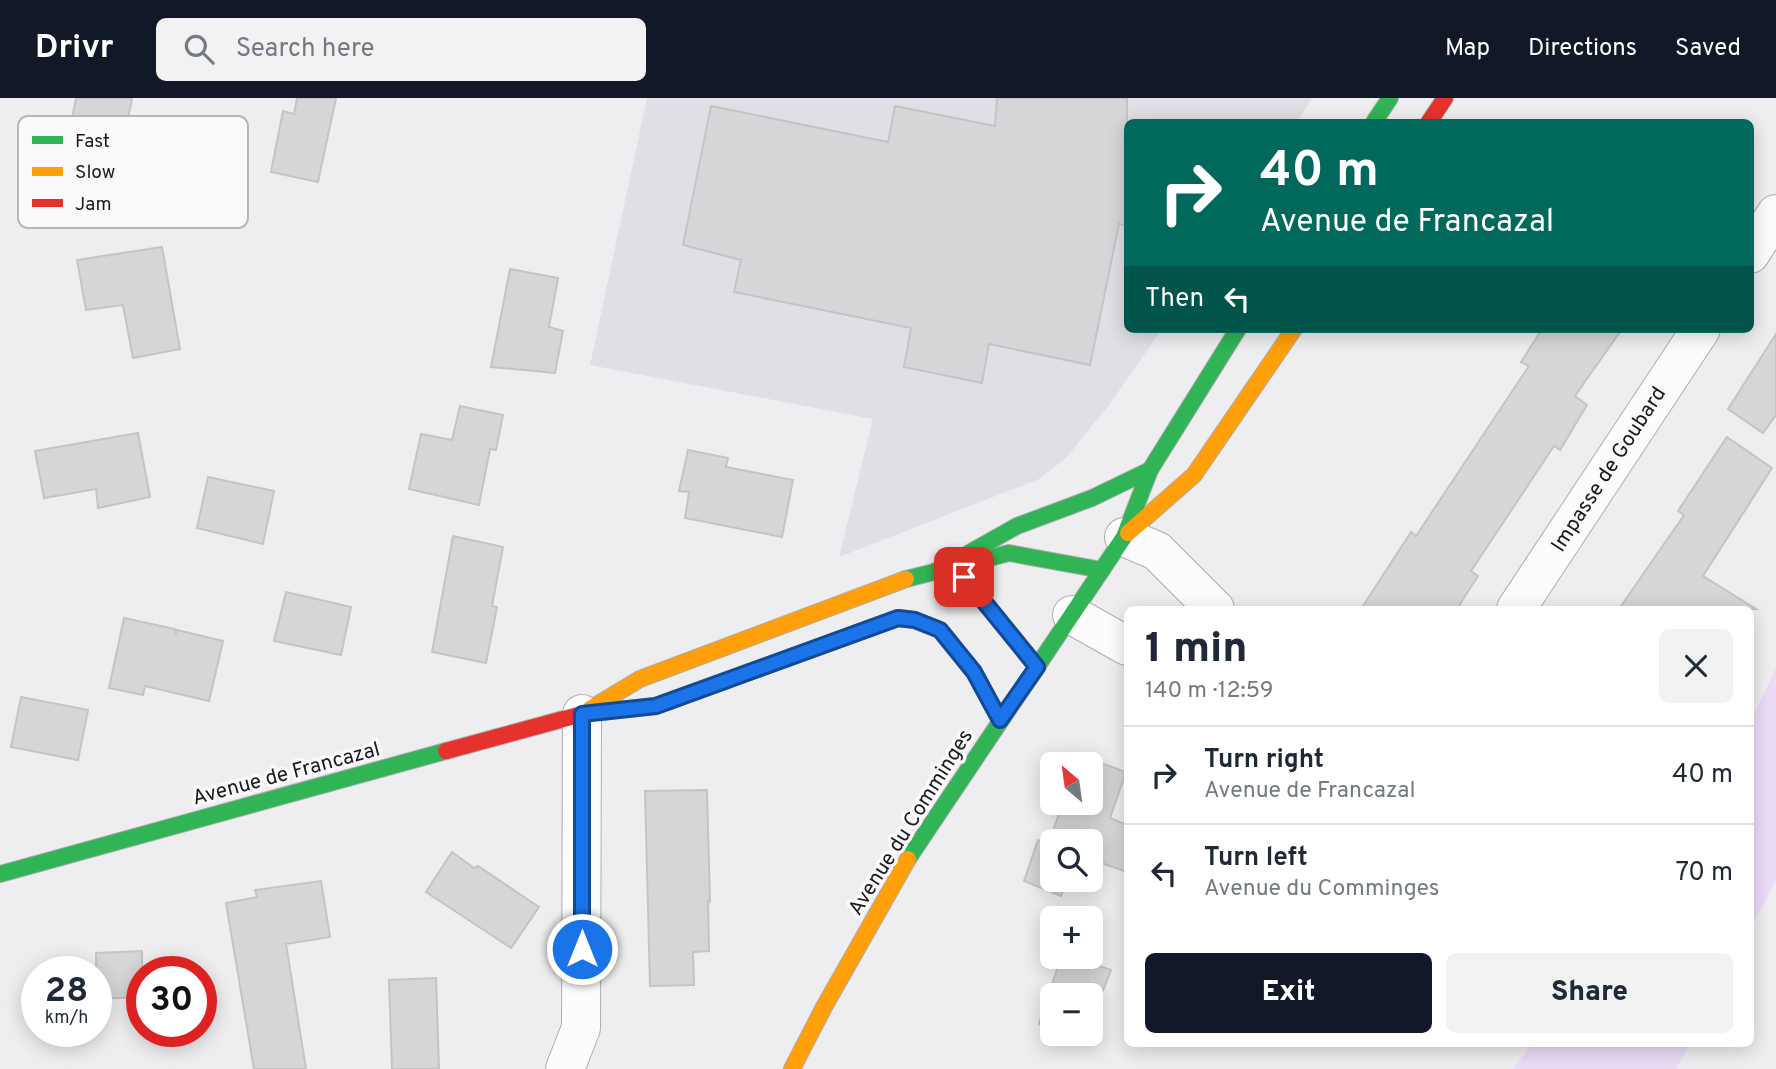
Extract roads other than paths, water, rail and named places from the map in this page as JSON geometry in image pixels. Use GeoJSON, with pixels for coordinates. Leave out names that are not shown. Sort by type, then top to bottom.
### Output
{"type":"FeatureCollection","features":[{"type":"Feature","properties":{"kind":"street"},"geometry":{"type":"LineString","coordinates":[[1376,119],[1390,98]]}},
{"type":"Feature","properties":{"kind":"street"},"geometry":{"type":"LineString","coordinates":[[1431,119],[1445,98]]}},
{"type":"Feature","properties":{"kind":"street"},"geometry":{"type":"LineString","coordinates":[[1754,248],[1776,214]]}},
{"type":"Feature","properties":{"kind":"street","name":"Avenue du Comminges"},"geometry":{"type":"LineString","coordinates":[[792,1069],[904,865],[1124,537],[1150,470],[1236,333]]}},
{"type":"Feature","properties":{"kind":"street","name":"Avenue du Comminges"},"geometry":{"type":"LineString","coordinates":[[1124,537],[1194,475],[1291,333]]}},
{"type":"Feature","properties":{"kind":"street","name":"Impasse de Goubard"},"geometry":{"type":"LineString","coordinates":[[1518,606],[1697,333]]}},
{"type":"Feature","properties":{"kind":"street","name":"Avenue de Francazal"},"geometry":{"type":"LineString","coordinates":[[936,570],[1017,526],[1092,498],[1150,470]]}},
{"type":"Feature","properties":{"kind":"street"},"geometry":{"type":"LineString","coordinates":[[1124,537],[1157,551],[1212,606]]}},
{"type":"Feature","properties":{"kind":"street","name":"Avenue de Francazal"},"geometry":{"type":"LineString","coordinates":[[582,714],[640,678],[897,581],[936,570],[1009,553],[1102,570]]}},
{"type":"Feature","properties":{"kind":"street"},"geometry":{"type":"LineString","coordinates":[[936,570],[964,577],[1037,667]]}},
{"type":"Feature","properties":{"kind":"street"},"geometry":{"type":"LineString","coordinates":[[1072,615],[1124,644]]}},
{"type":"Feature","properties":{"kind":"street","name":"Avenue de Francazal"},"geometry":{"type":"LineString","coordinates":[[0,874],[582,714],[656,706],[898,618],[915,620],[940,630],[974,672],[1000,720]]}},
{"type":"Feature","properties":{"kind":"street"},"geometry":{"type":"LineString","coordinates":[[565,1069],[581,1028],[582,714]]}}]}
